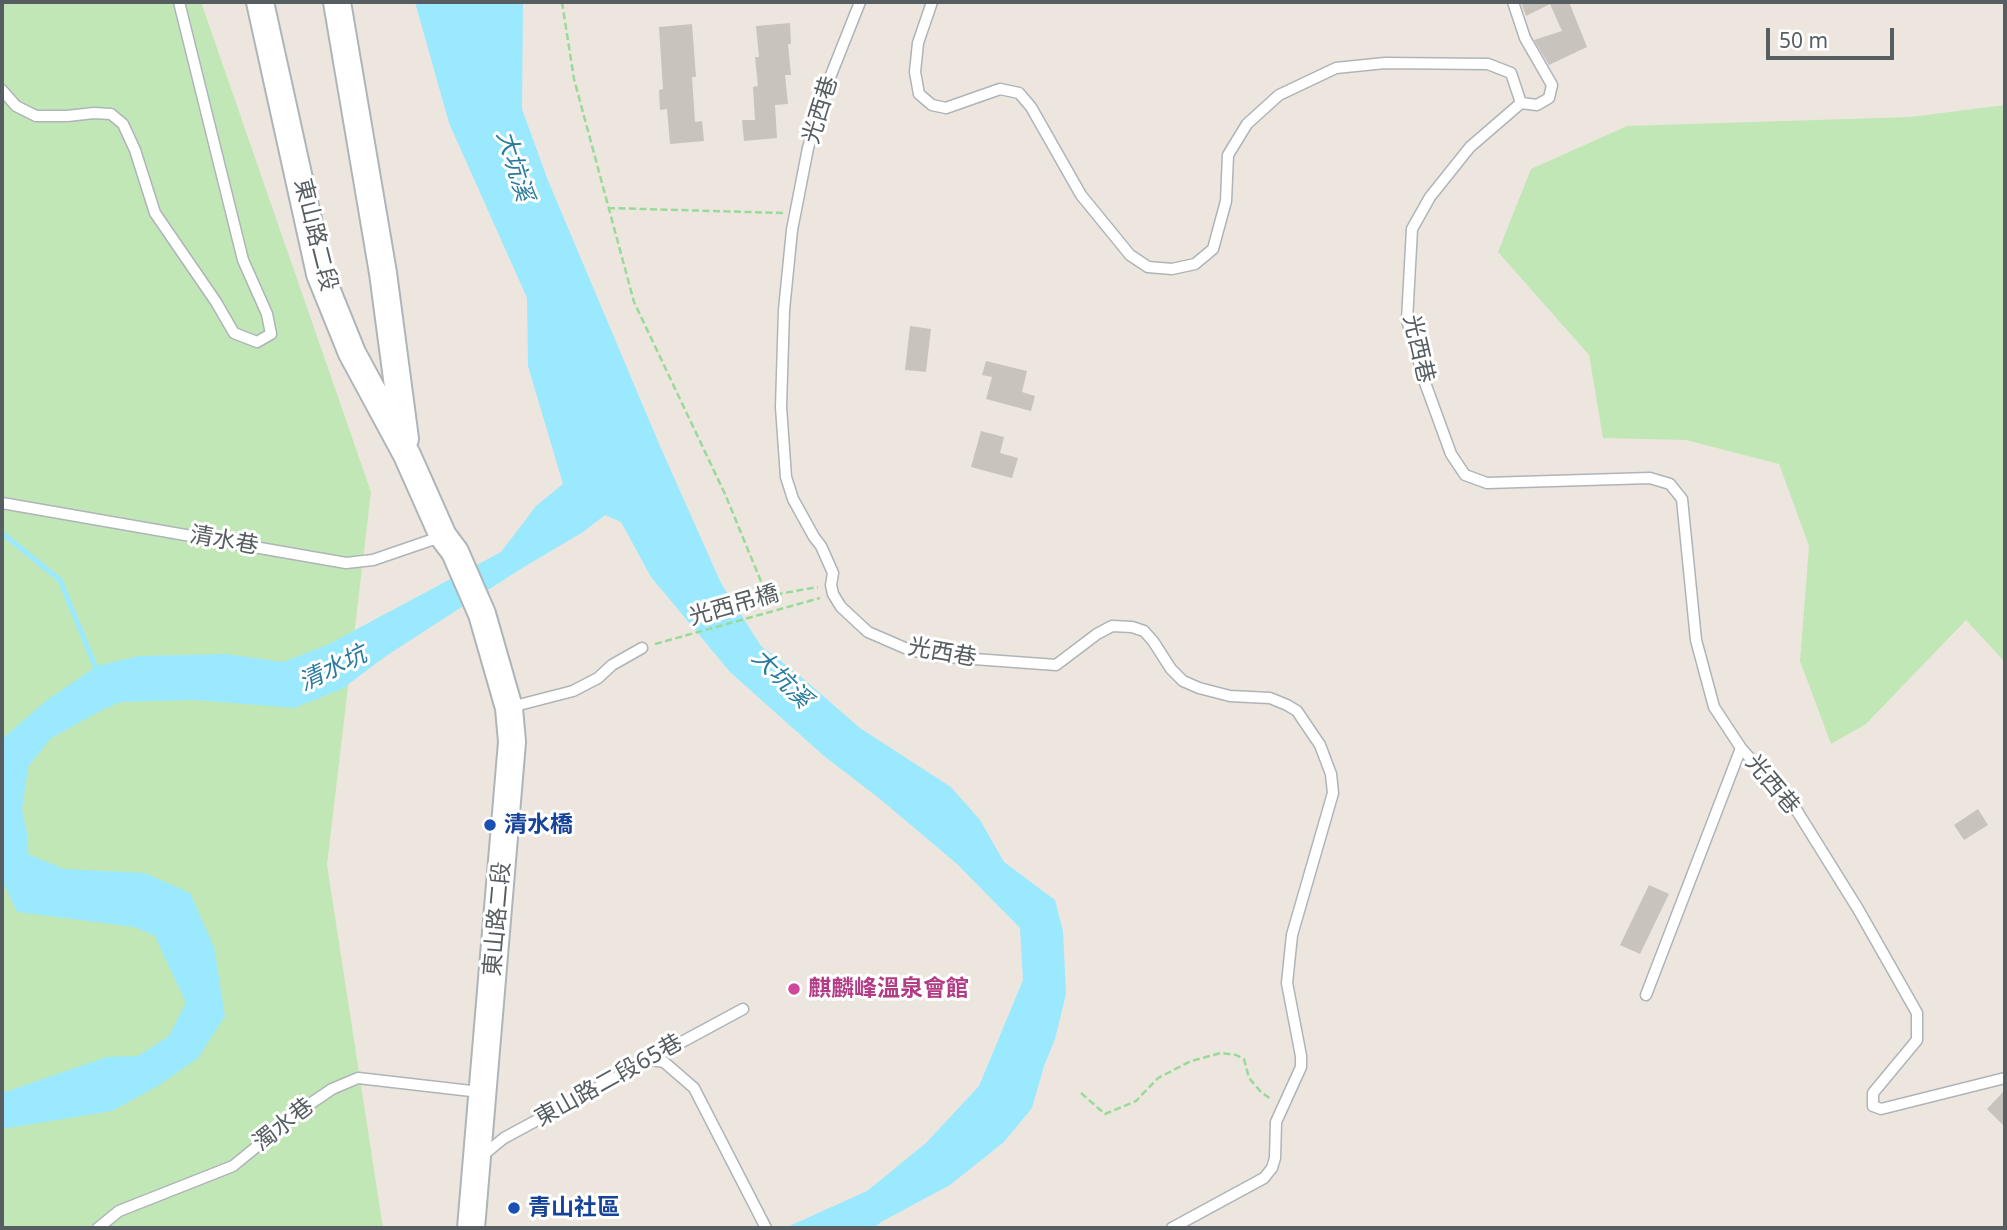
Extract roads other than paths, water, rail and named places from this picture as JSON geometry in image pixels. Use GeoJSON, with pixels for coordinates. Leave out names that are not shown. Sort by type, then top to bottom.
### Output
{"type":"FeatureCollection","features":[{"type":"Feature","properties":{"kind":"main road","name":"東山路二段"},"geometry":{"type":"LineString","coordinates":[[260,2],[320,274],[352,354],[407,455],[482,614],[509,708],[512,742],[471,1228]]}},
{"type":"Feature","properties":{"kind":"main road","name":"東山路二段"},"geometry":{"type":"LineString","coordinates":[[337,2],[383,274],[407,455]]}},
{"type":"Feature","properties":{"kind":"lane"},"geometry":{"type":"LineString","coordinates":[[2,90],[16,106],[36,116],[111,114],[123,124],[135,150],[155,213],[234,333],[257,342],[271,334],[267,314],[243,260],[179,2]]}},
{"type":"Feature","properties":{"kind":"lane","name":"光西巷"},"geometry":{"type":"LineString","coordinates":[[860,2],[827,85],[808,148],[796,213],[784,310],[781,407],[786,478],[793,499],[821,546],[833,573],[832,590],[841,607],[868,632],[905,648],[933,656],[1056,665],[1112,626],[1144,631],[1171,670],[1183,681],[1230,696],[1270,698],[1297,711],[1320,745],[1331,774],[1333,793],[1292,935],[1287,983],[1301,1067],[1276,1122],[1275,1158],[1272,1168],[1264,1178],[1172,1228]]}},
{"type":"Feature","properties":{"kind":"lane"},"geometry":{"type":"LineString","coordinates":[[932,2],[918,43],[915,72],[919,94],[932,106],[946,108],[1000,89],[1018,93],[1031,107],[1081,195],[1130,255],[1148,267],[1172,269],[1195,264],[1213,249],[1226,201],[1228,155],[1247,124],[1279,95],[1336,68],[1385,63],[1488,64],[1511,73],[1521,103],[1537,105],[1549,97],[1552,85],[1525,38],[1513,2]]}},
{"type":"Feature","properties":{"kind":"lane","name":"光西巷"},"geometry":{"type":"LineString","coordinates":[[1521,103],[1470,147],[1430,197],[1412,229],[1406,320],[1451,454],[1465,475],[1487,483],[1650,478],[1670,484],[1682,499],[1696,640],[1714,707],[1741,748],[1797,811],[1858,909],[1917,1013],[1917,1040],[1873,1093],[1873,1106],[1881,1109],[2005,1078]]}},
{"type":"Feature","properties":{"kind":"lane","name":"清水巷"},"geometry":{"type":"LineString","coordinates":[[2,503],[346,563],[449,544]]}},
{"type":"Feature","properties":{"kind":"lane"},"geometry":{"type":"LineString","coordinates":[[509,708],[573,691],[598,678],[612,665],[642,648]]}},
{"type":"Feature","properties":{"kind":"lane"},"geometry":{"type":"LineString","coordinates":[[1646,995],[1741,748]]}},
{"type":"Feature","properties":{"kind":"lane","name":"東山路二段65巷"},"geometry":{"type":"LineString","coordinates":[[478,1158],[505,1138],[743,1009]]}},
{"type":"Feature","properties":{"kind":"lane"},"geometry":{"type":"LineString","coordinates":[[638,1064],[652,1060],[664,1062],[694,1088],[766,1228]]}},
{"type":"Feature","properties":{"kind":"lane","name":"濁水巷"},"geometry":{"type":"LineString","coordinates":[[98,1228],[119,1211],[233,1166],[304,1108],[332,1089],[358,1077],[484,1092]]}},
{"type":"Feature","properties":{"kind":"water"},"geometry":{"type":"Polygon","coordinates":[[[415,2],[523,2],[522,109],[547,178],[721,583],[761,646],[860,728],[951,787],[980,820],[1004,862],[1055,900],[1063,931],[1066,994],[1055,1039],[1032,1108],[1004,1142],[950,1185],[874,1228],[785,1228],[867,1191],[926,1143],[979,1086],[1023,980],[1020,928],[957,864],[824,756],[730,672],[651,577],[621,522],[605,515],[583,532],[386,656],[342,689],[294,708],[195,700],[121,702],[50,739],[28,767],[22,810],[28,854],[64,869],[145,873],[190,893],[214,947],[225,1016],[198,1058],[158,1086],[112,1111],[2,1129],[2,1093],[107,1057],[138,1056],[169,1036],[186,1003],[155,936],[134,927],[17,912],[2,880],[2,739],[47,700],[97,666],[139,656],[226,654],[283,662],[327,645],[501,552],[536,506],[563,484],[528,366],[527,298],[449,123],[415,2]]]}},
{"type":"Feature","properties":{"kind":"waterway"},"geometry":{"type":"LineString","coordinates":[[2,533],[60,580],[98,673]]}},
{"type":"Feature","properties":{"kind":"place","name":"清水橋"},"geometry":{"type":"Point","coordinates":[490,825]}},
{"type":"Feature","properties":{"kind":"place","name":"麒麟峰溫泉會館"},"geometry":{"type":"Point","coordinates":[794,989]}},
{"type":"Feature","properties":{"kind":"place","name":"青山社區"},"geometry":{"type":"Point","coordinates":[514,1208]}},
{"type":"Feature","properties":{"kind":"water label","name":"大坑溪"},"geometry":{"type":"Point","coordinates":[514,166]}},
{"type":"Feature","properties":{"kind":"water label","name":"清水坑"},"geometry":{"type":"Point","coordinates":[333,669]}},
{"type":"Feature","properties":{"kind":"water label","name":"大坑溪"},"geometry":{"type":"Point","coordinates":[781,679]}}]}
